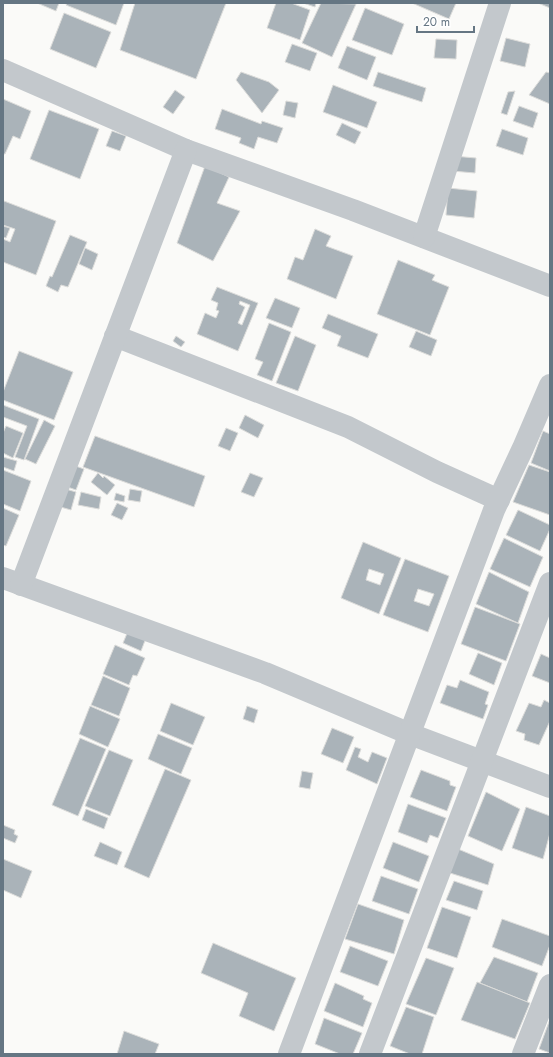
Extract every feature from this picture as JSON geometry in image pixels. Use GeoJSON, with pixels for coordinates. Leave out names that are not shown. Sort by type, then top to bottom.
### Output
{"type":"FeatureCollection","features":[{"type":"Feature","properties":{"kind":"street"},"geometry":{"type":"LineString","coordinates":[[424,237],[500,3]]}},
{"type":"Feature","properties":{"kind":"street"},"geometry":{"type":"LineString","coordinates":[[3,70],[186,150],[277,182],[550,286]]}},
{"type":"Feature","properties":{"kind":"street"},"geometry":{"type":"LineString","coordinates":[[186,150],[115,336],[12,581],[265,674],[410,734],[550,787]]}},
{"type":"Feature","properties":{"kind":"street"},"geometry":{"type":"LineString","coordinates":[[115,336],[348,427],[436,472],[499,500]]}},
{"type":"Feature","properties":{"kind":"street"},"geometry":{"type":"LineString","coordinates":[[289,1054],[499,500],[550,385]]}},
{"type":"Feature","properties":{"kind":"street"},"geometry":{"type":"LineString","coordinates":[[370,1054],[550,583]]}},
{"type":"Feature","properties":{"kind":"street"},"geometry":{"type":"LineString","coordinates":[[522,1054],[550,985]]}},
{"type":"Feature","properties":{"kind":"building"},"geometry":{"type":"Polygon","coordinates":[[[37,3],[59,3],[56,11],[37,3]]]}},
{"type":"Feature","properties":{"kind":"building"},"geometry":{"type":"Polygon","coordinates":[[[67,3],[124,3],[116,25],[66,5],[67,3]]]}},
{"type":"Feature","properties":{"kind":"building"},"geometry":{"type":"Polygon","coordinates":[[[135,3],[226,3],[196,79],[120,50],[135,3]]]}},
{"type":"Feature","properties":{"kind":"building"},"geometry":{"type":"Polygon","coordinates":[[[276,3],[291,3],[310,10],[300,40],[267,28],[276,3]]]}},
{"type":"Feature","properties":{"kind":"building"},"geometry":{"type":"Polygon","coordinates":[[[303,3],[316,3],[315,7],[303,3]]]}},
{"type":"Feature","properties":{"kind":"building"},"geometry":{"type":"Polygon","coordinates":[[[321,3],[356,4],[332,57],[302,43],[321,3]]]}},
{"type":"Feature","properties":{"kind":"building"},"geometry":{"type":"Polygon","coordinates":[[[412,3],[456,3],[449,19],[412,3]]]}},
{"type":"Feature","properties":{"kind":"building"},"geometry":{"type":"Polygon","coordinates":[[[538,3],[550,3],[550,8],[538,3]]]}},
{"type":"Feature","properties":{"kind":"building"},"geometry":{"type":"Polygon","coordinates":[[[365,8],[404,24],[392,55],[352,40],[365,8]]]}},
{"type":"Feature","properties":{"kind":"building"},"geometry":{"type":"Polygon","coordinates":[[[64,13],[111,32],[96,68],[50,49],[64,13]]]}},
{"type":"Feature","properties":{"kind":"building"},"geometry":{"type":"Polygon","coordinates":[[[506,38],[530,44],[525,67],[500,61],[506,38]]]}},
{"type":"Feature","properties":{"kind":"building"},"geometry":{"type":"Polygon","coordinates":[[[436,39],[457,40],[456,59],[434,58],[436,39]]]}},
{"type":"Feature","properties":{"kind":"building"},"geometry":{"type":"Polygon","coordinates":[[[292,44],[317,53],[310,71],[285,62],[292,44]]]}},
{"type":"Feature","properties":{"kind":"building"},"geometry":{"type":"Polygon","coordinates":[[[347,46],[376,57],[367,80],[338,68],[347,46]]]}},
{"type":"Feature","properties":{"kind":"building"},"geometry":{"type":"Polygon","coordinates":[[[241,72],[269,82],[279,90],[262,113],[236,80],[241,72]]]}},
{"type":"Feature","properties":{"kind":"building"},"geometry":{"type":"Polygon","coordinates":[[[378,72],[426,88],[422,102],[373,86],[378,72]]]}},
{"type":"Feature","properties":{"kind":"building"},"geometry":{"type":"Polygon","coordinates":[[[546,72],[550,73],[550,104],[529,95],[546,72]]]}},
{"type":"Feature","properties":{"kind":"building"},"geometry":{"type":"Polygon","coordinates":[[[333,85],[377,102],[367,128],[323,112],[333,85]]]}},
{"type":"Feature","properties":{"kind":"building"},"geometry":{"type":"Polygon","coordinates":[[[175,90],[185,97],[173,114],[163,107],[175,90]]]}},
{"type":"Feature","properties":{"kind":"building"},"geometry":{"type":"Polygon","coordinates":[[[515,91],[507,115],[501,113],[508,92],[515,91]]]}},
{"type":"Feature","properties":{"kind":"building"},"geometry":{"type":"Polygon","coordinates":[[[3,99],[31,111],[20,139],[13,136],[5,154],[3,154],[3,99]]]}},
{"type":"Feature","properties":{"kind":"building"},"geometry":{"type":"Polygon","coordinates":[[[286,101],[298,103],[295,118],[283,115],[286,101]]]}},
{"type":"Feature","properties":{"kind":"building"},"geometry":{"type":"Polygon","coordinates":[[[519,106],[538,113],[533,128],[513,121],[519,106]]]}},
{"type":"Feature","properties":{"kind":"building"},"geometry":{"type":"Polygon","coordinates":[[[222,109],[261,124],[262,121],[283,128],[277,143],[258,137],[254,149],[239,143],[241,138],[215,129],[222,109]]]}},
{"type":"Feature","properties":{"kind":"building"},"geometry":{"type":"Polygon","coordinates":[[[49,110],[99,129],[80,179],[30,159],[49,110]]]}},
{"type":"Feature","properties":{"kind":"building"},"geometry":{"type":"Polygon","coordinates":[[[342,123],[361,132],[355,144],[336,135],[342,123]]]}},
{"type":"Feature","properties":{"kind":"building"},"geometry":{"type":"Polygon","coordinates":[[[502,129],[528,138],[523,155],[496,146],[502,129]]]}},
{"type":"Feature","properties":{"kind":"building"},"geometry":{"type":"Polygon","coordinates":[[[112,131],[126,136],[120,151],[106,146],[112,131]]]}},
{"type":"Feature","properties":{"kind":"building"},"geometry":{"type":"Polygon","coordinates":[[[453,156],[476,158],[475,173],[452,171],[453,156]]]}},
{"type":"Feature","properties":{"kind":"building"},"geometry":{"type":"Polygon","coordinates":[[[205,166],[229,177],[217,203],[240,211],[213,261],[177,243],[205,166]]]}},
{"type":"Feature","properties":{"kind":"building"},"geometry":{"type":"Polygon","coordinates":[[[448,188],[477,191],[474,218],[446,215],[448,188]]]}},
{"type":"Feature","properties":{"kind":"building"},"geometry":{"type":"Polygon","coordinates":[[[4,201],[56,221],[36,275],[3,262],[3,239],[10,242],[15,229],[3,225],[4,201]]]}},
{"type":"Feature","properties":{"kind":"building"},"geometry":{"type":"Polygon","coordinates":[[[3,226],[10,228],[6,238],[3,237],[3,226]]]}},
{"type":"Feature","properties":{"kind":"building"},"geometry":{"type":"Polygon","coordinates":[[[315,229],[331,236],[326,246],[353,256],[336,299],[287,279],[295,257],[303,260],[315,229]]]}},
{"type":"Feature","properties":{"kind":"building"},"geometry":{"type":"Polygon","coordinates":[[[70,235],[87,242],[68,287],[61,285],[58,292],[46,286],[50,276],[52,277],[70,235]]]}},
{"type":"Feature","properties":{"kind":"building"},"geometry":{"type":"Polygon","coordinates":[[[85,248],[98,254],[92,270],[79,264],[85,248]]]}},
{"type":"Feature","properties":{"kind":"building"},"geometry":{"type":"Polygon","coordinates":[[[398,260],[435,275],[432,280],[449,287],[430,335],[377,314],[398,260]]]}},
{"type":"Feature","properties":{"kind":"building"},"geometry":{"type":"Polygon","coordinates":[[[217,287],[258,303],[238,351],[197,334],[205,313],[216,318],[219,311],[216,310],[218,303],[211,300],[217,287]],[[240,301],[239,304],[245,307],[238,323],[242,325],[250,305],[240,301]]]}},
{"type":"Feature","properties":{"kind":"building"},"geometry":{"type":"Polygon","coordinates":[[[275,298],[300,308],[292,328],[266,318],[275,298]]]}},
{"type":"Feature","properties":{"kind":"building"},"geometry":{"type":"Polygon","coordinates":[[[328,314],[378,334],[368,358],[337,346],[341,336],[322,328],[328,314]]]}},
{"type":"Feature","properties":{"kind":"building"},"geometry":{"type":"Polygon","coordinates":[[[269,323],[291,332],[272,381],[257,375],[263,362],[255,359],[269,323]]]}},
{"type":"Feature","properties":{"kind":"building"},"geometry":{"type":"Polygon","coordinates":[[[416,331],[437,340],[431,356],[409,347],[416,331]]]}},
{"type":"Feature","properties":{"kind":"building"},"geometry":{"type":"Polygon","coordinates":[[[176,336],[185,342],[181,347],[173,341],[176,336]]]}},
{"type":"Feature","properties":{"kind":"building"},"geometry":{"type":"Polygon","coordinates":[[[295,336],[316,345],[298,391],[276,383],[295,336]]]}},
{"type":"Feature","properties":{"kind":"building"},"geometry":{"type":"Polygon","coordinates":[[[19,351],[73,372],[54,420],[3,400],[3,392],[19,351]]]}},
{"type":"Feature","properties":{"kind":"building"},"geometry":{"type":"Polygon","coordinates":[[[3,405],[39,419],[24,460],[15,457],[27,426],[3,417],[3,405]]]}},
{"type":"Feature","properties":{"kind":"building"},"geometry":{"type":"Polygon","coordinates":[[[245,415],[264,425],[258,438],[239,428],[245,415]]]}},
{"type":"Feature","properties":{"kind":"building"},"geometry":{"type":"Polygon","coordinates":[[[44,420],[55,426],[36,464],[25,459],[44,420]]]}},
{"type":"Feature","properties":{"kind":"building"},"geometry":{"type":"Polygon","coordinates":[[[6,426],[23,433],[13,458],[3,453],[3,433],[6,426]]]}},
{"type":"Feature","properties":{"kind":"building"},"geometry":{"type":"Polygon","coordinates":[[[226,428],[238,433],[230,451],[218,446],[226,428]]]}},
{"type":"Feature","properties":{"kind":"building"},"geometry":{"type":"Polygon","coordinates":[[[543,431],[550,434],[550,471],[531,463],[543,431]]]}},
{"type":"Feature","properties":{"kind":"building"},"geometry":{"type":"Polygon","coordinates":[[[95,436],[205,476],[194,507],[83,467],[95,436]]]}},
{"type":"Feature","properties":{"kind":"building"},"geometry":{"type":"Polygon","coordinates":[[[3,457],[17,461],[14,471],[3,467],[3,457]]]}},
{"type":"Feature","properties":{"kind":"building"},"geometry":{"type":"Polygon","coordinates":[[[70,464],[84,469],[76,490],[62,485],[70,464]]]}},
{"type":"Feature","properties":{"kind":"building"},"geometry":{"type":"Polygon","coordinates":[[[529,465],[550,472],[550,515],[513,502],[529,465]]]}},
{"type":"Feature","properties":{"kind":"building"},"geometry":{"type":"Polygon","coordinates":[[[3,470],[31,481],[20,511],[3,504],[3,470]]]}},
{"type":"Feature","properties":{"kind":"building"},"geometry":{"type":"Polygon","coordinates":[[[98,473],[103,478],[104,476],[115,485],[107,495],[91,482],[98,473]]]}},
{"type":"Feature","properties":{"kind":"building"},"geometry":{"type":"Polygon","coordinates":[[[250,473],[263,478],[254,497],[241,492],[250,473]]]}},
{"type":"Feature","properties":{"kind":"building"},"geometry":{"type":"Polygon","coordinates":[[[62,488],[76,492],[71,510],[57,506],[62,488]]]}},
{"type":"Feature","properties":{"kind":"building"},"geometry":{"type":"Polygon","coordinates":[[[130,489],[142,491],[140,502],[128,500],[130,489]]]}},
{"type":"Feature","properties":{"kind":"building"},"geometry":{"type":"Polygon","coordinates":[[[81,492],[101,497],[99,509],[78,505],[81,492]]]}},
{"type":"Feature","properties":{"kind":"building"},"geometry":{"type":"Polygon","coordinates":[[[116,493],[125,496],[124,502],[114,500],[116,493]]]}},
{"type":"Feature","properties":{"kind":"building"},"geometry":{"type":"Polygon","coordinates":[[[117,503],[128,508],[122,520],[111,515],[117,503]]]}},
{"type":"Feature","properties":{"kind":"building"},"geometry":{"type":"Polygon","coordinates":[[[3,508],[19,515],[6,546],[3,545],[3,508]]]}},
{"type":"Feature","properties":{"kind":"building"},"geometry":{"type":"Polygon","coordinates":[[[518,510],[550,525],[550,529],[540,551],[506,535],[518,510]]]}},
{"type":"Feature","properties":{"kind":"building"},"geometry":{"type":"Polygon","coordinates":[[[504,538],[543,557],[530,587],[490,569],[504,538]]]}},
{"type":"Feature","properties":{"kind":"building"},"geometry":{"type":"Polygon","coordinates":[[[363,542],[401,558],[379,614],[341,598],[363,542]],[[369,569],[366,580],[380,585],[384,574],[369,569]]]}},
{"type":"Feature","properties":{"kind":"building"},"geometry":{"type":"Polygon","coordinates":[[[405,559],[449,576],[428,632],[383,615],[405,559]],[[418,589],[414,601],[429,606],[434,594],[418,589]]]}},
{"type":"Feature","properties":{"kind":"building"},"geometry":{"type":"Polygon","coordinates":[[[489,572],[529,592],[518,623],[476,604],[489,572]]]}},
{"type":"Feature","properties":{"kind":"building"},"geometry":{"type":"Polygon","coordinates":[[[475,607],[520,624],[506,661],[461,644],[475,607]]]}},
{"type":"Feature","properties":{"kind":"building"},"geometry":{"type":"Polygon","coordinates":[[[128,631],[146,638],[141,651],[123,643],[128,631]]]}},
{"type":"Feature","properties":{"kind":"building"},"geometry":{"type":"Polygon","coordinates":[[[115,645],[145,658],[137,676],[133,675],[129,685],[103,674],[115,645]]]}},
{"type":"Feature","properties":{"kind":"building"},"geometry":{"type":"Polygon","coordinates":[[[478,653],[502,663],[494,685],[469,674],[478,653]]]}},
{"type":"Feature","properties":{"kind":"building"},"geometry":{"type":"Polygon","coordinates":[[[541,654],[550,658],[550,683],[532,676],[541,654]]]}},
{"type":"Feature","properties":{"kind":"building"},"geometry":{"type":"Polygon","coordinates":[[[103,676],[130,688],[119,716],[91,705],[103,676]]]}},
{"type":"Feature","properties":{"kind":"building"},"geometry":{"type":"Polygon","coordinates":[[[460,680],[489,692],[485,704],[488,705],[483,719],[440,703],[447,685],[457,688],[460,680]]]}},
{"type":"Feature","properties":{"kind":"building"},"geometry":{"type":"Polygon","coordinates":[[[544,700],[550,703],[550,721],[539,745],[524,740],[525,734],[516,731],[529,703],[541,707],[544,700]]]}},
{"type":"Feature","properties":{"kind":"building"},"geometry":{"type":"Polygon","coordinates":[[[171,703],[205,717],[193,745],[160,731],[171,703]]]}},
{"type":"Feature","properties":{"kind":"building"},"geometry":{"type":"Polygon","coordinates":[[[90,706],[120,719],[108,747],[79,734],[90,706]]]}},
{"type":"Feature","properties":{"kind":"building"},"geometry":{"type":"Polygon","coordinates":[[[247,706],[258,710],[254,723],[243,719],[247,706]]]}},
{"type":"Feature","properties":{"kind":"building"},"geometry":{"type":"Polygon","coordinates":[[[332,728],[354,737],[343,763],[321,754],[332,728]]]}},
{"type":"Feature","properties":{"kind":"building"},"geometry":{"type":"Polygon","coordinates":[[[158,734],[192,748],[181,774],[148,759],[158,734]]]}},
{"type":"Feature","properties":{"kind":"building"},"geometry":{"type":"Polygon","coordinates":[[[80,738],[106,749],[78,816],[52,805],[80,738]]]}},
{"type":"Feature","properties":{"kind":"building"},"geometry":{"type":"Polygon","coordinates":[[[355,747],[361,749],[358,757],[368,762],[372,752],[387,758],[377,784],[346,770],[355,747]]]}},
{"type":"Feature","properties":{"kind":"building"},"geometry":{"type":"Polygon","coordinates":[[[109,750],[133,760],[110,816],[85,806],[109,750]]]}},
{"type":"Feature","properties":{"kind":"building"},"geometry":{"type":"Polygon","coordinates":[[[165,769],[191,780],[149,878],[124,867],[165,769]]]}},
{"type":"Feature","properties":{"kind":"building"},"geometry":{"type":"Polygon","coordinates":[[[421,770],[450,781],[450,785],[456,787],[447,811],[410,797],[421,770]]]}},
{"type":"Feature","properties":{"kind":"building"},"geometry":{"type":"Polygon","coordinates":[[[302,771],[313,773],[310,789],[299,787],[302,771]]]}},
{"type":"Feature","properties":{"kind":"building"},"geometry":{"type":"Polygon","coordinates":[[[486,792],[520,809],[502,851],[468,836],[486,792]]]}},
{"type":"Feature","properties":{"kind":"building"},"geometry":{"type":"Polygon","coordinates":[[[408,804],[446,818],[438,838],[430,835],[427,843],[398,832],[408,804]]]}},
{"type":"Feature","properties":{"kind":"building"},"geometry":{"type":"Polygon","coordinates":[[[526,807],[550,816],[550,833],[543,859],[512,848],[526,807]]]}},
{"type":"Feature","properties":{"kind":"building"},"geometry":{"type":"Polygon","coordinates":[[[86,809],[108,818],[104,829],[82,820],[86,809]]]}},
{"type":"Feature","properties":{"kind":"building"},"geometry":{"type":"Polygon","coordinates":[[[3,825],[15,830],[14,834],[18,836],[15,843],[3,838],[3,825]]]}},
{"type":"Feature","properties":{"kind":"building"},"geometry":{"type":"Polygon","coordinates":[[[100,842],[122,852],[117,865],[94,856],[100,842]]]}},
{"type":"Feature","properties":{"kind":"building"},"geometry":{"type":"Polygon","coordinates":[[[393,842],[429,856],[419,882],[383,868],[393,842]]]}},
{"type":"Feature","properties":{"kind":"building"},"geometry":{"type":"Polygon","coordinates":[[[458,849],[494,864],[488,885],[450,873],[458,849]]]}},
{"type":"Feature","properties":{"kind":"building"},"geometry":{"type":"Polygon","coordinates":[[[3,859],[32,871],[21,898],[3,890],[3,859]]]}},
{"type":"Feature","properties":{"kind":"building"},"geometry":{"type":"Polygon","coordinates":[[[381,876],[418,889],[409,914],[372,901],[381,876]]]}},
{"type":"Feature","properties":{"kind":"building"},"geometry":{"type":"Polygon","coordinates":[[[454,881],[483,891],[477,910],[446,900],[454,881]]]}},
{"type":"Feature","properties":{"kind":"building"},"geometry":{"type":"Polygon","coordinates":[[[358,904],[404,920],[394,954],[345,939],[358,904]]]}},
{"type":"Feature","properties":{"kind":"building"},"geometry":{"type":"Polygon","coordinates":[[[442,907],[471,917],[457,958],[427,948],[442,907]]]}},
{"type":"Feature","properties":{"kind":"building"},"geometry":{"type":"Polygon","coordinates":[[[502,919],[550,936],[550,945],[542,966],[492,947],[502,919]]]}},
{"type":"Feature","properties":{"kind":"building"},"geometry":{"type":"Polygon","coordinates":[[[213,943],[296,978],[274,1031],[239,1016],[248,993],[201,973],[213,943]]]}},
{"type":"Feature","properties":{"kind":"building"},"geometry":{"type":"Polygon","coordinates":[[[350,946],[388,961],[378,986],[340,972],[350,946]]]}},
{"type":"Feature","properties":{"kind":"building"},"geometry":{"type":"Polygon","coordinates":[[[494,957],[538,973],[527,1002],[480,983],[494,957]]]}},
{"type":"Feature","properties":{"kind":"building"},"geometry":{"type":"Polygon","coordinates":[[[426,958],[454,968],[436,1015],[406,1004],[426,958]]]}},
{"type":"Feature","properties":{"kind":"building"},"geometry":{"type":"Polygon","coordinates":[[[477,982],[530,1003],[515,1039],[461,1020],[477,982]]]}},
{"type":"Feature","properties":{"kind":"building"},"geometry":{"type":"Polygon","coordinates":[[[335,983],[364,996],[363,999],[372,1003],[363,1027],[324,1011],[335,983]]]}},
{"type":"Feature","properties":{"kind":"building"},"geometry":{"type":"Polygon","coordinates":[[[406,1007],[434,1017],[422,1054],[410,1054],[390,1046],[406,1007]]]}},
{"type":"Feature","properties":{"kind":"building"},"geometry":{"type":"Polygon","coordinates":[[[324,1018],[362,1033],[353,1054],[340,1054],[315,1044],[324,1018]]]}},
{"type":"Feature","properties":{"kind":"building"},"geometry":{"type":"Polygon","coordinates":[[[550,1019],[550,1053],[539,1049],[550,1019]]]}},
{"type":"Feature","properties":{"kind":"building"},"geometry":{"type":"Polygon","coordinates":[[[124,1031],[159,1044],[155,1054],[117,1054],[124,1031]]]}}]}
